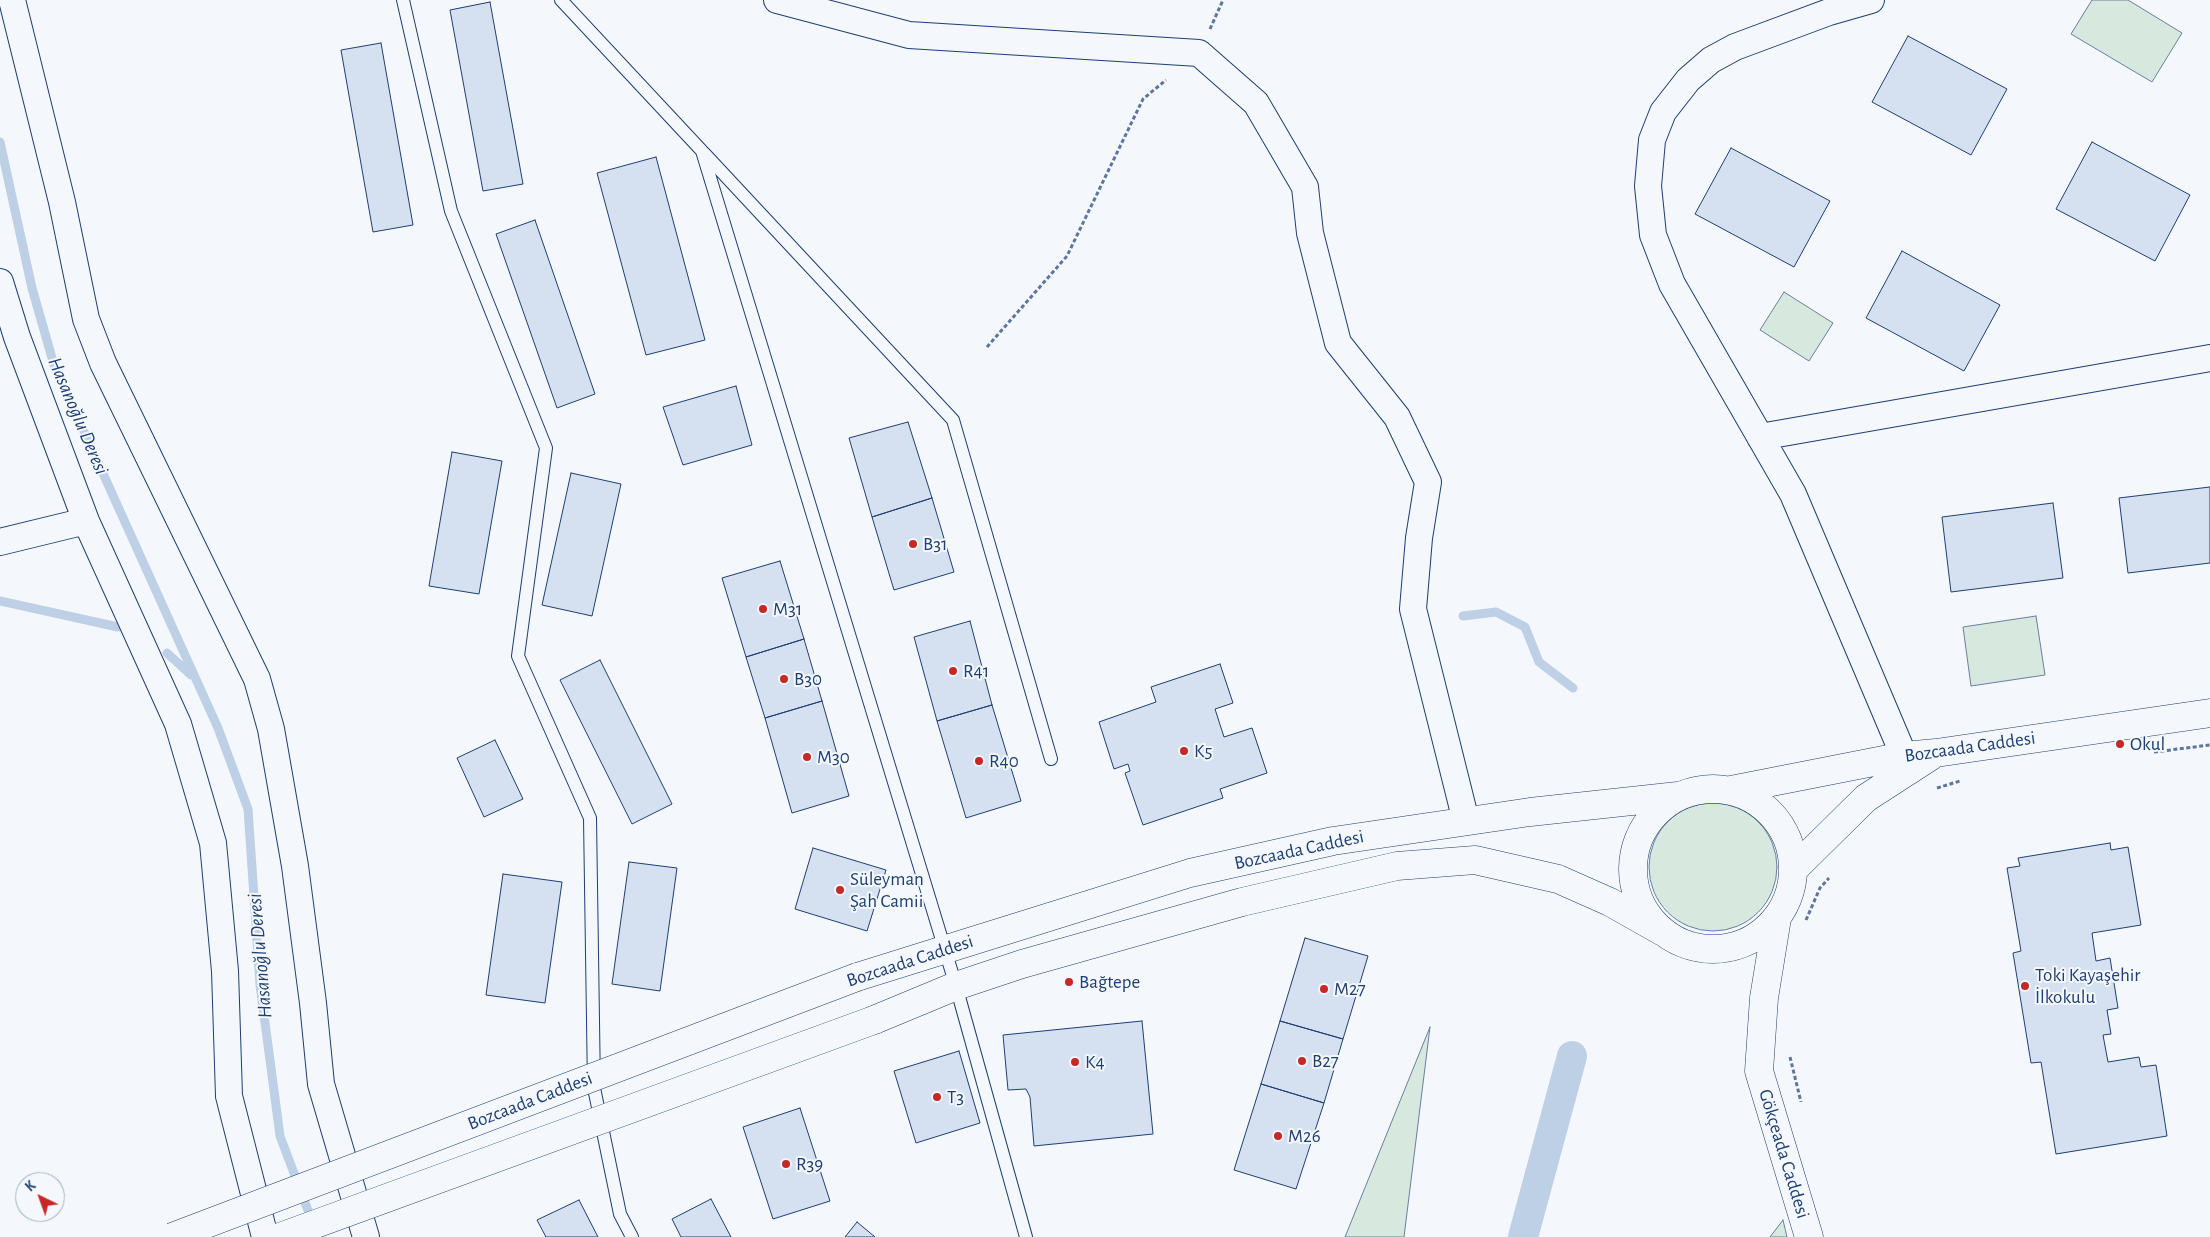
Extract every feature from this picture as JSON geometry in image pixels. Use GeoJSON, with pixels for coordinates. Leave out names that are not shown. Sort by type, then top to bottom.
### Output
{"type":"FeatureCollection","features":[{"type":"Feature","properties":{"kind":"street"},"geometry":{"type":"LineString","coordinates":[[12,0],[62,202],[86,319],[103,363],[259,688],[271,729],[292,849],[313,1003],[321,1084],[366,1237]]}},
{"type":"Feature","properties":{"kind":"street"},"geometry":{"type":"LineString","coordinates":[[777,0],[909,35],[1198,53],[1256,103],[1305,187],[1310,233],[1338,343],[1397,417],[1428,482],[1419,538],[1413,609],[1466,821]]}},
{"type":"Feature","properties":{"kind":"street"},"geometry":{"type":"LineString","coordinates":[[1871,0],[1829,12],[1735,46],[1711,60],[1688,80],[1663,112],[1652,140],[1648,186],[1653,235],[1672,284],[1794,494],[1904,756]]}},
{"type":"Feature","properties":{"kind":"street"},"geometry":{"type":"LineString","coordinates":[[0,282],[17,337],[86,521],[178,724],[213,843],[225,971],[229,1096],[265,1237]]}},
{"type":"Feature","properties":{"kind":"street"},"geometry":{"type":"LineString","coordinates":[[1760,438],[2210,358]]}},
{"type":"Feature","properties":{"kind":"street"},"geometry":{"type":"LineString","coordinates":[[0,542],[86,521]]}},
{"type":"Feature","properties":{"kind":"street","name":"Bozcaada Caddesi"},"geometry":{"type":"LineString","coordinates":[[1731,790],[1904,756],[2210,713]]}},
{"type":"Feature","properties":{"kind":"street"},"geometry":{"type":"LineString","coordinates":[[1794,869],[1866,798],[1936,753]]}},
{"type":"Feature","properties":{"kind":"street"},"geometry":{"type":"LineString","coordinates":[[1707,790],[1731,790],[1756,800],[1776,818],[1790,842],[1794,869],[1789,896],[1777,918],[1758,936],[1735,946],[1710,950],[1685,944],[1663,932],[1645,912],[1634,887],[1633,860],[1640,834],[1656,812],[1678,796],[1707,790]]}},
{"type":"Feature","properties":{"kind":"street","name":"Bozcaada Caddesi"},"geometry":{"type":"LineString","coordinates":[[172,1237],[857,977],[1190,873],[1333,841],[1466,821],[1678,796]]}},
{"type":"Feature","properties":{"kind":"street","name":"Bozcaada Caddesi"},"geometry":{"type":"LineString","coordinates":[[280,1237],[874,1020],[956,986],[1022,964],[1242,902],[1397,866],[1475,860],[1558,879],[1610,902],[1663,932]]}},
{"type":"Feature","properties":{"kind":"street","name":"Gökçeada Caddesi"},"geometry":{"type":"LineString","coordinates":[[1777,918],[1764,998],[1759,1071],[1802,1230]]}},
{"type":"Feature","properties":{"kind":"lane"},"geometry":{"type":"LineString","coordinates":[[403,0],[451,211],[546,448],[518,656],[590,818],[594,1088],[620,1214],[632,1237]]}},
{"type":"Feature","properties":{"kind":"lane"},"geometry":{"type":"LineString","coordinates":[[561,0],[954,420],[1051,759]]}},
{"type":"Feature","properties":{"kind":"lane"},"geometry":{"type":"LineString","coordinates":[[702,151],[943,949],[956,986],[1026,1237]]}},
{"type":"Feature","properties":{"kind":"path"},"geometry":{"type":"LineString","coordinates":[[987,347],[1067,256],[1143,99],[1198,53],[1223,0]]}},
{"type":"Feature","properties":{"kind":"path"},"geometry":{"type":"LineString","coordinates":[[2153,753],[2210,745]]}},
{"type":"Feature","properties":{"kind":"path"},"geometry":{"type":"LineString","coordinates":[[1933,790],[1963,779]]}},
{"type":"Feature","properties":{"kind":"path"},"geometry":{"type":"LineString","coordinates":[[1803,925],[1820,888],[1831,875]]}},
{"type":"Feature","properties":{"kind":"path"},"geometry":{"type":"LineString","coordinates":[[1789,1054],[1803,1111]]}},
{"type":"Feature","properties":{"kind":"shaded area"},"geometry":{"type":"Polygon","coordinates":[[[2092,0],[2128,0],[2182,33],[2152,82],[2071,34],[2092,0]]]}},
{"type":"Feature","properties":{"kind":"shaded area"},"geometry":{"type":"Polygon","coordinates":[[[1784,292],[1833,323],[1809,361],[1760,330],[1784,292]]]}},
{"type":"Feature","properties":{"kind":"shaded area"},"geometry":{"type":"Polygon","coordinates":[[[2036,616],[2045,675],[1971,686],[1963,627],[2036,616]]]}},
{"type":"Feature","properties":{"kind":"shaded area"},"geometry":{"type":"Polygon","coordinates":[[[1713,803],[1738,808],[1758,822],[1772,842],[1777,867],[1772,892],[1758,912],[1738,926],[1713,931],[1688,926],[1668,912],[1654,892],[1649,867],[1654,842],[1668,822],[1688,808],[1713,803]]]}},
{"type":"Feature","properties":{"kind":"shaded area"},"geometry":{"type":"Polygon","coordinates":[[[1430,1027],[1404,1237],[1345,1237],[1430,1027]]]}},
{"type":"Feature","properties":{"kind":"shaded area"},"geometry":{"type":"Polygon","coordinates":[[[1783,1220],[1787,1237],[1770,1237],[1783,1220]]]}},
{"type":"Feature","properties":{"kind":"building"},"geometry":{"type":"Polygon","coordinates":[[[490,2],[523,184],[483,191],[450,10],[490,2]]]}},
{"type":"Feature","properties":{"kind":"building"},"geometry":{"type":"Polygon","coordinates":[[[1908,36],[2007,89],[1971,155],[1872,102],[1908,36]]]}},
{"type":"Feature","properties":{"kind":"building"},"geometry":{"type":"Polygon","coordinates":[[[381,43],[413,225],[373,232],[341,50],[381,43]]]}},
{"type":"Feature","properties":{"kind":"building"},"geometry":{"type":"Polygon","coordinates":[[[2092,142],[2190,195],[2155,261],[2056,209],[2092,142]]]}},
{"type":"Feature","properties":{"kind":"building"},"geometry":{"type":"Polygon","coordinates":[[[1731,148],[1830,201],[1794,267],[1695,214],[1731,148]]]}},
{"type":"Feature","properties":{"kind":"building"},"geometry":{"type":"Polygon","coordinates":[[[656,157],[705,340],[646,355],[597,173],[656,157]]]}},
{"type":"Feature","properties":{"kind":"building"},"geometry":{"type":"Polygon","coordinates":[[[535,220],[595,394],[557,408],[496,234],[535,220]]]}},
{"type":"Feature","properties":{"kind":"building"},"geometry":{"type":"Polygon","coordinates":[[[1902,251],[2000,305],[1964,371],[1866,318],[1902,251]]]}},
{"type":"Feature","properties":{"kind":"building"},"geometry":{"type":"Polygon","coordinates":[[[736,386],[752,445],[683,465],[663,407],[736,386]]]}},
{"type":"Feature","properties":{"kind":"building"},"geometry":{"type":"Polygon","coordinates":[[[908,422],[932,498],[872,517],[849,438],[908,422]]]}},
{"type":"Feature","properties":{"kind":"building"},"geometry":{"type":"Polygon","coordinates":[[[452,452],[502,461],[479,594],[429,586],[452,452]]]}},
{"type":"Feature","properties":{"kind":"building"},"geometry":{"type":"Polygon","coordinates":[[[571,473],[621,484],[592,616],[542,605],[571,473]]]}},
{"type":"Feature","properties":{"kind":"building"},"geometry":{"type":"Polygon","coordinates":[[[2210,487],[2210,563],[2128,573],[2119,498],[2210,487]]]}},
{"type":"Feature","properties":{"kind":"building","name":"B31"},"geometry":{"type":"Polygon","coordinates":[[[932,498],[954,572],[894,590],[872,517],[932,498]]]}},
{"type":"Feature","properties":{"kind":"building"},"geometry":{"type":"Polygon","coordinates":[[[2053,503],[2063,578],[1951,592],[1942,517],[2053,503]]]}},
{"type":"Feature","properties":{"kind":"building","name":"M31"},"geometry":{"type":"Polygon","coordinates":[[[780,561],[804,639],[746,657],[722,578],[780,561]]]}},
{"type":"Feature","properties":{"kind":"building","name":"R41"},"geometry":{"type":"Polygon","coordinates":[[[970,621],[992,705],[937,721],[914,637],[970,621]]]}},
{"type":"Feature","properties":{"kind":"building","name":"B30"},"geometry":{"type":"Polygon","coordinates":[[[804,639],[822,701],[765,718],[746,657],[804,639]]]}},
{"type":"Feature","properties":{"kind":"building"},"geometry":{"type":"Polygon","coordinates":[[[600,660],[672,804],[632,824],[560,680],[600,660]]]}},
{"type":"Feature","properties":{"kind":"building","name":"K5"},"geometry":{"type":"Polygon","coordinates":[[[1220,664],[1233,703],[1215,709],[1224,737],[1252,728],[1267,773],[1220,789],[1223,798],[1143,825],[1125,773],[1130,771],[1128,764],[1114,769],[1099,722],[1156,702],[1151,687],[1220,664]]]}},
{"type":"Feature","properties":{"kind":"building","name":"M30"},"geometry":{"type":"Polygon","coordinates":[[[822,701],[849,796],[792,813],[765,718],[822,701]]]}},
{"type":"Feature","properties":{"kind":"building","name":"R40"},"geometry":{"type":"Polygon","coordinates":[[[992,705],[1021,801],[966,818],[937,721],[992,705]]]}},
{"type":"Feature","properties":{"kind":"building"},"geometry":{"type":"Polygon","coordinates":[[[495,740],[523,799],[484,817],[457,758],[495,740]]]}},
{"type":"Feature","properties":{"kind":"building"},"geometry":{"type":"Polygon","coordinates":[[[2110,843],[2111,850],[2128,847],[2141,925],[2092,933],[2096,961],[2110,958],[2118,1008],[2107,1010],[2111,1034],[2103,1035],[2108,1062],[2139,1057],[2141,1067],[2156,1065],[2167,1136],[2056,1154],[2041,1062],[2031,1063],[2013,953],[2021,951],[2007,868],[2020,866],[2018,858],[2110,843]]]}},
{"type":"Feature","properties":{"kind":"building","name":"Süleyman Şah Camii"},"geometry":{"type":"Polygon","coordinates":[[[813,848],[886,870],[867,931],[795,909],[813,848]]]}},
{"type":"Feature","properties":{"kind":"building"},"geometry":{"type":"Polygon","coordinates":[[[629,862],[677,868],[660,991],[612,984],[629,862]]]}},
{"type":"Feature","properties":{"kind":"building"},"geometry":{"type":"Polygon","coordinates":[[[503,874],[562,882],[545,1003],[486,995],[503,874]]]}},
{"type":"Feature","properties":{"kind":"building","name":"M27"},"geometry":{"type":"Polygon","coordinates":[[[1305,938],[1368,956],[1343,1039],[1280,1021],[1305,938]]]}},
{"type":"Feature","properties":{"kind":"building","name":"K4"},"geometry":{"type":"Polygon","coordinates":[[[1142,1021],[1153,1134],[1034,1146],[1030,1097],[1026,1089],[1008,1090],[1003,1035],[1142,1021]]]}},
{"type":"Feature","properties":{"kind":"building","name":"B27"},"geometry":{"type":"Polygon","coordinates":[[[1280,1021],[1343,1039],[1324,1103],[1261,1084],[1280,1021]]]}},
{"type":"Feature","properties":{"kind":"building","name":"T3"},"geometry":{"type":"Polygon","coordinates":[[[959,1051],[980,1123],[916,1143],[894,1071],[959,1051]]]}},
{"type":"Feature","properties":{"kind":"building","name":"M26"},"geometry":{"type":"Polygon","coordinates":[[[1261,1084],[1324,1103],[1296,1189],[1234,1170],[1261,1084]]]}},
{"type":"Feature","properties":{"kind":"building","name":"R39"},"geometry":{"type":"Polygon","coordinates":[[[800,1108],[830,1201],[773,1219],[743,1127],[800,1108]]]}},
{"type":"Feature","properties":{"kind":"building"},"geometry":{"type":"Polygon","coordinates":[[[711,1199],[731,1237],[681,1237],[672,1219],[711,1199]]]}},
{"type":"Feature","properties":{"kind":"building"},"geometry":{"type":"Polygon","coordinates":[[[579,1200],[598,1237],[546,1237],[537,1220],[579,1200]]]}},
{"type":"Feature","properties":{"kind":"building"},"geometry":{"type":"Polygon","coordinates":[[[857,1222],[875,1237],[845,1237],[857,1222]]]}},
{"type":"Feature","properties":{"kind":"waterway","name":"Hasanoğlu Deresi"},"geometry":{"type":"LineString","coordinates":[[0,142],[32,288],[54,365],[218,728],[248,809],[260,985],[280,1136],[312,1221]]}},
{"type":"Feature","properties":{"kind":"waterway","name":"Hasanoğlu Deresi"},"geometry":{"type":"LineString","coordinates":[[0,601],[118,627]]}},
{"type":"Feature","properties":{"kind":"waterway"},"geometry":{"type":"LineString","coordinates":[[1463,616],[1496,612],[1525,627],[1539,662],[1573,688]]}},
{"type":"Feature","properties":{"kind":"waterway","name":"Hasanoğlu Deresi"},"geometry":{"type":"LineString","coordinates":[[167,653],[191,675]]}},
{"type":"Feature","properties":{"kind":"waterway"},"geometry":{"type":"LineString","coordinates":[[1523,1237],[1572,1056]]}},
{"type":"Feature","properties":{"kind":"place","name":"B31"},"geometry":{"type":"Point","coordinates":[913,544]}},
{"type":"Feature","properties":{"kind":"place","name":"M31"},"geometry":{"type":"Point","coordinates":[763,609]}},
{"type":"Feature","properties":{"kind":"place","name":"R41"},"geometry":{"type":"Point","coordinates":[953,671]}},
{"type":"Feature","properties":{"kind":"place","name":"B30"},"geometry":{"type":"Point","coordinates":[784,679]}},
{"type":"Feature","properties":{"kind":"place","name":"Okul"},"geometry":{"type":"Point","coordinates":[2120,744]}},
{"type":"Feature","properties":{"kind":"place","name":"K5"},"geometry":{"type":"Point","coordinates":[1184,751]}},
{"type":"Feature","properties":{"kind":"place","name":"M30"},"geometry":{"type":"Point","coordinates":[807,757]}},
{"type":"Feature","properties":{"kind":"place","name":"R40"},"geometry":{"type":"Point","coordinates":[979,761]}},
{"type":"Feature","properties":{"kind":"place","name":"Süleyman Şah Camii"},"geometry":{"type":"Point","coordinates":[840,890]}},
{"type":"Feature","properties":{"kind":"place","name":"Bağtepe"},"geometry":{"type":"Point","coordinates":[1069,982]}},
{"type":"Feature","properties":{"kind":"place","name":"Toki Kayaşehir İlkokulu"},"geometry":{"type":"Point","coordinates":[2025,986]}},
{"type":"Feature","properties":{"kind":"place","name":"M27"},"geometry":{"type":"Point","coordinates":[1324,989]}},
{"type":"Feature","properties":{"kind":"place","name":"B27"},"geometry":{"type":"Point","coordinates":[1302,1061]}},
{"type":"Feature","properties":{"kind":"place","name":"K4"},"geometry":{"type":"Point","coordinates":[1075,1062]}},
{"type":"Feature","properties":{"kind":"place","name":"T3"},"geometry":{"type":"Point","coordinates":[937,1097]}},
{"type":"Feature","properties":{"kind":"place","name":"M26"},"geometry":{"type":"Point","coordinates":[1278,1136]}},
{"type":"Feature","properties":{"kind":"place","name":"R39"},"geometry":{"type":"Point","coordinates":[786,1164]}}]}
